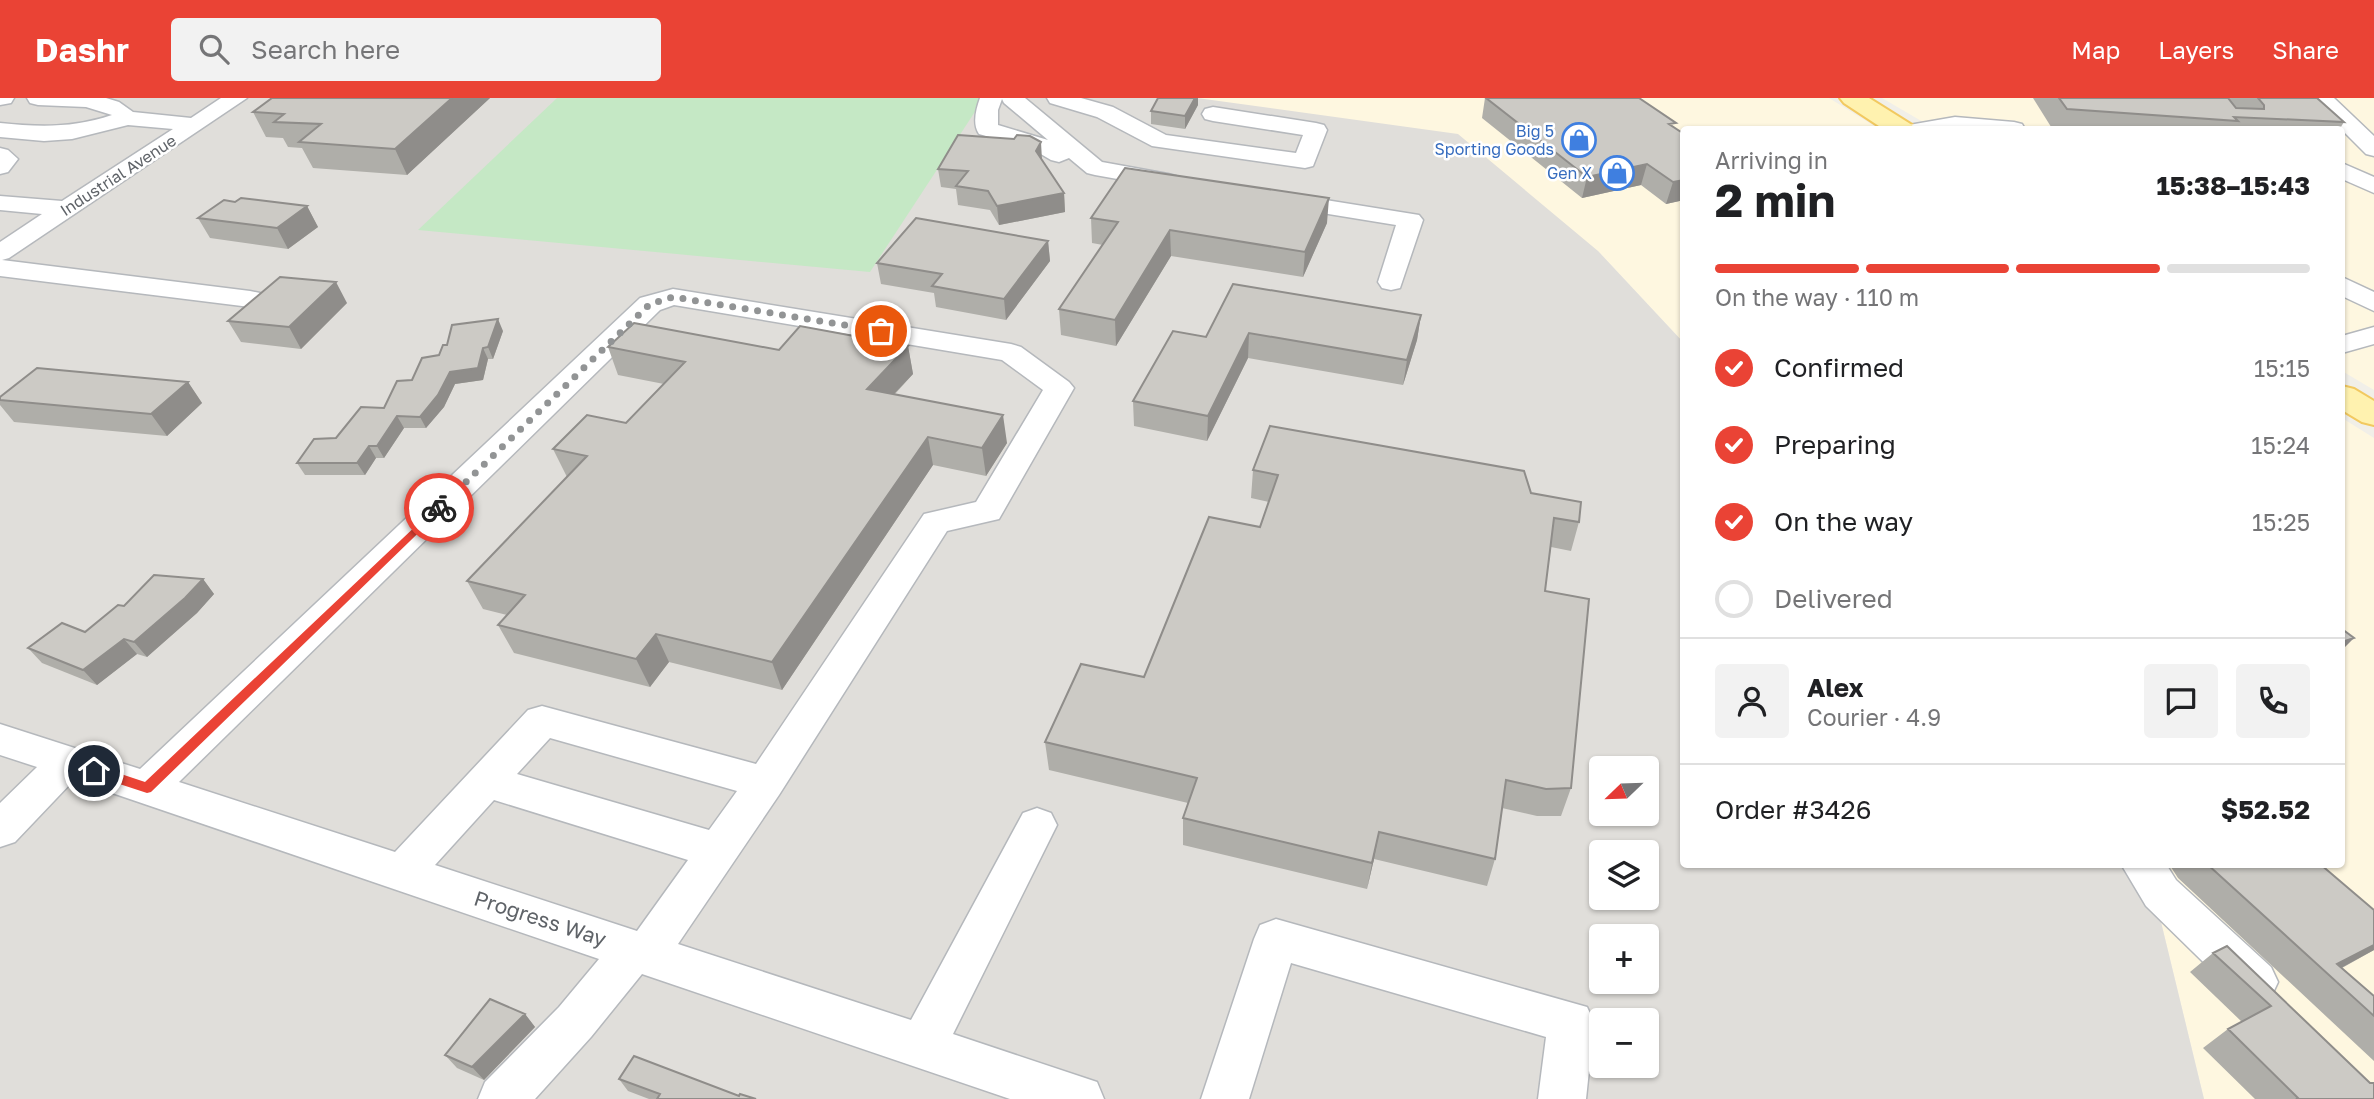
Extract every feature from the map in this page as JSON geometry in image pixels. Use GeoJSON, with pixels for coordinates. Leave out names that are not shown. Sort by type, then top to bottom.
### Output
{"type":"FeatureCollection","features":[{"type":"Feature","properties":{"kind":"main road"},"geometry":{"type":"LineString","coordinates":[[1852,98],[1897,126]]}},
{"type":"Feature","properties":{"kind":"main road"},"geometry":{"type":"LineString","coordinates":[[2345,398],[2374,415]]}},
{"type":"Feature","properties":{"kind":"street"},"geometry":{"type":"LineString","coordinates":[[38,98],[102,104],[114,107],[127,118]]}},
{"type":"Feature","properties":{"kind":"street","name":"Industrial Avenue"},"geometry":{"type":"LineString","coordinates":[[0,253],[236,98]]}},
{"type":"Feature","properties":{"kind":"street"},"geometry":{"type":"LineString","coordinates":[[991,98],[987,110],[988,129],[1008,138],[1034,142],[1050,148],[1072,165],[1077,182]]}},
{"type":"Feature","properties":{"kind":"street"},"geometry":{"type":"LineString","coordinates":[[1012,98],[1096,168],[1191,184]]}},
{"type":"Feature","properties":{"kind":"street"},"geometry":{"type":"LineString","coordinates":[[1058,98],[1105,112],[1160,141],[1305,161],[1316,130],[1213,114]]}},
{"type":"Feature","properties":{"kind":"street"},"geometry":{"type":"LineString","coordinates":[[2321,98],[2362,127],[2374,149]]}},
{"type":"Feature","properties":{"kind":"street"},"geometry":{"type":"LineString","coordinates":[[2003,108],[2013,126]]}},
{"type":"Feature","properties":{"kind":"street"},"geometry":{"type":"LineString","coordinates":[[0,130],[44,134],[72,132],[127,118],[195,125]]}},
{"type":"Feature","properties":{"kind":"street"},"geometry":{"type":"LineString","coordinates":[[1942,126],[1979,126]]}},
{"type":"Feature","properties":{"kind":"street"},"geometry":{"type":"LineString","coordinates":[[0,155],[6,159],[0,167]]}},
{"type":"Feature","properties":{"kind":"street"},"geometry":{"type":"LineString","coordinates":[[2345,160],[2374,163]]}},
{"type":"Feature","properties":{"kind":"street"},"geometry":{"type":"LineString","coordinates":[[2345,172],[2374,186]]}},
{"type":"Feature","properties":{"kind":"street"},"geometry":{"type":"LineString","coordinates":[[1259,196],[1410,219],[1391,282]]}},
{"type":"Feature","properties":{"kind":"street"},"geometry":{"type":"LineString","coordinates":[[0,203],[66,209]]}},
{"type":"Feature","properties":{"kind":"street"},"geometry":{"type":"LineString","coordinates":[[0,268],[250,299]]}},
{"type":"Feature","properties":{"kind":"street"},"geometry":{"type":"LineString","coordinates":[[147,788],[650,304],[673,297],[1011,353],[1059,388],[987,511],[936,522],[718,851],[640,952],[502,1099]]}},
{"type":"Feature","properties":{"kind":"street"},"geometry":{"type":"LineString","coordinates":[[2354,341],[2374,359]]}},
{"type":"Feature","properties":{"kind":"street"},"geometry":{"type":"LineString","coordinates":[[402,873],[542,721],[765,783]]}},
{"type":"Feature","properties":{"kind":"street","name":"Progress Way"},"geometry":{"type":"LineString","coordinates":[[0,739],[1080,1099]]}},
{"type":"Feature","properties":{"kind":"street"},"geometry":{"type":"LineString","coordinates":[[0,830],[67,762]]}},
{"type":"Feature","properties":{"kind":"street"},"geometry":{"type":"LineString","coordinates":[[486,781],[718,851]]}},
{"type":"Feature","properties":{"kind":"street"},"geometry":{"type":"LineString","coordinates":[[922,1046],[1037,825]]}},
{"type":"Feature","properties":{"kind":"street"},"geometry":{"type":"LineString","coordinates":[[2145,868],[2161,893],[2283,1009]]}},
{"type":"Feature","properties":{"kind":"street"},"geometry":{"type":"LineString","coordinates":[[1225,1099],[1276,939],[1571,1022],[1562,1099]]}},
{"type":"Feature","properties":{"kind":"shaded area"},"geometry":{"type":"Polygon","coordinates":[[[0,98],[1197,98],[1458,134],[1598,251],[1680,339],[1680,868],[2130,868],[2153,889],[2204,1099],[0,1099],[0,98]]]}},
{"type":"Feature","properties":{"kind":"shaded area"},"geometry":{"type":"Polygon","coordinates":[[[1197,98],[1829,98],[1874,126],[1680,126],[1680,339],[1598,251],[1197,98]]]}},
{"type":"Feature","properties":{"kind":"shaded area"},"geometry":{"type":"Polygon","coordinates":[[[1882,98],[2374,98],[2374,390],[2345,373],[2345,126],[1930,126],[1882,98]]]}},
{"type":"Feature","properties":{"kind":"shaded area"},"geometry":{"type":"Polygon","coordinates":[[[2345,420],[2374,438],[2374,1099],[2204,1099],[2153,889],[2130,868],[2345,868],[2345,420]]]}},
{"type":"Feature","properties":{"kind":"green space"},"geometry":{"type":"Polygon","coordinates":[[[557,98],[984,98],[870,272],[418,230],[557,98]]]}},
{"type":"Feature","properties":{"kind":"building"},"geometry":{"type":"Polygon","coordinates":[[[272,98],[452,98],[395,149],[299,142],[321,124],[274,122],[284,114],[253,112],[272,98]]]}},
{"type":"Feature","properties":{"kind":"building"},"geometry":{"type":"Polygon","coordinates":[[[1158,98],[1195,98],[1185,116],[1151,111],[1158,98]]]}},
{"type":"Feature","properties":{"kind":"building"},"geometry":{"type":"Polygon","coordinates":[[[1486,98],[1639,98],[1676,123],[1669,124],[1680,131],[1680,181],[1673,182],[1647,164],[1587,177],[1486,98]]]}},
{"type":"Feature","properties":{"kind":"building"},"geometry":{"type":"Polygon","coordinates":[[[2059,98],[2228,98],[2236,108],[2264,109],[2258,98],[2317,98],[2344,122],[2234,117],[2238,121],[2067,109],[2059,98]]]}},
{"type":"Feature","properties":{"kind":"building"},"geometry":{"type":"Polygon","coordinates":[[[958,135],[1014,139],[1017,135],[1030,136],[1041,142],[1036,151],[1064,193],[997,206],[988,191],[956,186],[968,171],[938,169],[958,135]]]}},
{"type":"Feature","properties":{"kind":"building"},"geometry":{"type":"Polygon","coordinates":[[[1125,168],[1329,198],[1305,252],[1170,230],[1115,320],[1059,309],[1118,222],[1091,218],[1125,168]]]}},
{"type":"Feature","properties":{"kind":"building"},"geometry":{"type":"Polygon","coordinates":[[[241,198],[307,206],[277,228],[198,218],[224,200],[235,202],[241,198]]]}},
{"type":"Feature","properties":{"kind":"building"},"geometry":{"type":"Polygon","coordinates":[[[916,218],[1048,241],[1004,299],[932,286],[942,274],[877,263],[916,218]]]}},
{"type":"Feature","properties":{"kind":"building"},"geometry":{"type":"Polygon","coordinates":[[[280,277],[336,282],[289,327],[228,321],[280,277]]]}},
{"type":"Feature","properties":{"kind":"building"},"geometry":{"type":"Polygon","coordinates":[[[1233,284],[1421,315],[1407,360],[1249,333],[1208,416],[1133,401],[1173,331],[1206,337],[1233,284]]]}},
{"type":"Feature","properties":{"kind":"building"},"geometry":{"type":"Polygon","coordinates":[[[498,319],[488,347],[483,348],[478,368],[450,372],[438,395],[420,417],[397,416],[377,446],[369,446],[357,463],[297,463],[314,439],[336,438],[361,407],[384,408],[397,381],[412,380],[422,358],[439,355],[443,345],[447,345],[452,325],[498,319]]]}},
{"type":"Feature","properties":{"kind":"building"},"geometry":{"type":"Polygon","coordinates":[[[634,323],[779,350],[800,326],[908,346],[867,389],[1003,415],[982,448],[928,437],[772,662],[656,634],[636,659],[498,625],[525,595],[467,581],[587,456],[553,449],[587,415],[626,423],[685,362],[608,347],[634,323]]]}},
{"type":"Feature","properties":{"kind":"building"},"geometry":{"type":"Polygon","coordinates":[[[37,368],[188,382],[151,414],[0,400],[0,397],[37,368]]]}},
{"type":"Feature","properties":{"kind":"building"},"geometry":{"type":"Polygon","coordinates":[[[1270,426],[1524,471],[1531,493],[1581,502],[1579,522],[1554,518],[1545,591],[1589,599],[1571,788],[1546,789],[1506,780],[1495,859],[1379,832],[1372,863],[1183,818],[1197,778],[1045,742],[1081,664],[1144,677],[1209,517],[1260,527],[1278,475],[1253,470],[1270,426]]]}},
{"type":"Feature","properties":{"kind":"building"},"geometry":{"type":"Polygon","coordinates":[[[154,575],[203,579],[134,642],[124,639],[83,670],[28,648],[62,623],[85,632],[118,605],[124,606],[154,575]]]}},
{"type":"Feature","properties":{"kind":"building"},"geometry":{"type":"Polygon","coordinates":[[[2345,631],[2354,638],[2345,641],[2345,631]]]}},
{"type":"Feature","properties":{"kind":"building"},"geometry":{"type":"Polygon","coordinates":[[[2211,868],[2325,868],[2374,910],[2374,945],[2337,964],[2374,996],[2374,1016],[2211,868]]]}},
{"type":"Feature","properties":{"kind":"building"},"geometry":{"type":"Polygon","coordinates":[[[2227,946],[2370,1083],[2374,1083],[2374,1099],[2296,1099],[2298,1098],[2228,1029],[2271,1006],[2213,953],[2227,946]]]}},
{"type":"Feature","properties":{"kind":"building"},"geometry":{"type":"Polygon","coordinates":[[[490,999],[525,1014],[472,1067],[445,1055],[490,999]]]}},
{"type":"Feature","properties":{"kind":"building"},"geometry":{"type":"Polygon","coordinates":[[[634,1056],[739,1096],[740,1094],[756,1099],[657,1099],[660,1094],[619,1079],[634,1056]]]}},
{"type":"Feature","properties":{"kind":"way so far"},"geometry":{"type":"LineString","coordinates":[[439,508],[650,304],[673,297],[881,331]]}},
{"type":"Feature","properties":{"kind":"place","name":"Big 5 Sporting Goods"},"geometry":{"type":"Point","coordinates":[1579,140]}},
{"type":"Feature","properties":{"kind":"place","name":"Gen X"},"geometry":{"type":"Point","coordinates":[1617,173]}},
{"type":"Feature","properties":{"kind":"route"},"geometry":{"type":"LineString","coordinates":[[94,771],[147,788],[439,508]]}}]}
